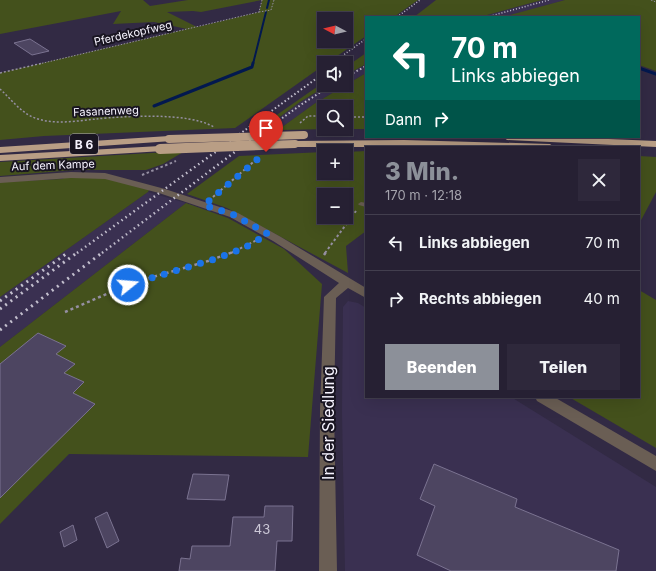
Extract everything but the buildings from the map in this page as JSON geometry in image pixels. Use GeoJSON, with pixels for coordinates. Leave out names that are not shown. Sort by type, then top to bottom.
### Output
{"type":"FeatureCollection","features":[{"type":"Feature","properties":{"kind":"highway","name":"B 6"},"geometry":{"type":"LineString","coordinates":[[0,150],[169,139],[304,135],[365,135]]}},
{"type":"Feature","properties":{"kind":"highway"},"geometry":{"type":"LineString","coordinates":[[528,138],[656,144]]}},
{"type":"Feature","properties":{"kind":"highway","name":"B 6"},"geometry":{"type":"LineString","coordinates":[[0,158],[160,148],[295,144],[404,143],[514,146]]}},
{"type":"Feature","properties":{"kind":"highway"},"geometry":{"type":"LineString","coordinates":[[640,151],[656,152]]}},
{"type":"Feature","properties":{"kind":"street","name":"Auf dem Kampe"},"geometry":{"type":"LineString","coordinates":[[0,180],[71,175],[105,176],[162,191],[234,215],[272,236],[365,293]]}},
{"type":"Feature","properties":{"kind":"street","name":"In der Siedlung"},"geometry":{"type":"LineString","coordinates":[[328,571],[327,410],[330,297],[347,283]]}},
{"type":"Feature","properties":{"kind":"street"},"geometry":{"type":"LineString","coordinates":[[544,398],[656,464]]}},
{"type":"Feature","properties":{"kind":"path"},"geometry":{"type":"LineString","coordinates":[[262,0],[259,12],[271,10],[274,0]]}},
{"type":"Feature","properties":{"kind":"path"},"geometry":{"type":"LineString","coordinates":[[651,0],[656,2]]}},
{"type":"Feature","properties":{"kind":"path","name":"Pferdekopfweg"},"geometry":{"type":"LineString","coordinates":[[0,73],[259,12]]}},
{"type":"Feature","properties":{"kind":"path","name":"Fasanenweg"},"geometry":{"type":"LineString","coordinates":[[0,89],[29,115],[43,120],[190,118],[209,122],[216,129]]}},
{"type":"Feature","properties":{"kind":"path"},"geometry":{"type":"LineString","coordinates":[[308,116],[317,116]]}},
{"type":"Feature","properties":{"kind":"path"},"geometry":{"type":"LineString","coordinates":[[353,117],[365,117]]}},
{"type":"Feature","properties":{"kind":"path"},"geometry":{"type":"LineString","coordinates":[[204,205],[260,157]]}},
{"type":"Feature","properties":{"kind":"path"},"geometry":{"type":"LineString","coordinates":[[129,182],[141,175],[178,160]]}},
{"type":"Feature","properties":{"kind":"path"},"geometry":{"type":"LineString","coordinates":[[317,264],[364,205]]}},
{"type":"Feature","properties":{"kind":"path"},"geometry":{"type":"LineString","coordinates":[[65,312],[114,289],[186,269],[272,236]]}},
{"type":"Feature","properties":{"kind":"shaded area"},"geometry":{"type":"Polygon","coordinates":[[[542,0],[565,0],[508,16],[484,16],[542,0]]]}},
{"type":"Feature","properties":{"kind":"shaded area"},"geometry":{"type":"Polygon","coordinates":[[[365,65],[365,74],[353,81],[353,71],[365,65]]]}},
{"type":"Feature","properties":{"kind":"shaded area"},"geometry":{"type":"Polygon","coordinates":[[[317,92],[334,92],[321,100],[317,100],[317,102],[278,130],[265,128],[300,102],[317,92]]]}},
{"type":"Feature","properties":{"kind":"shaded area"},"geometry":{"type":"Polygon","coordinates":[[[148,192],[186,203],[0,347],[0,297],[148,192]]]}},
{"type":"Feature","properties":{"kind":"shaded area"},"geometry":{"type":"Polygon","coordinates":[[[348,301],[358,303],[365,307],[365,398],[513,398],[656,487],[656,571],[345,571],[342,412],[343,307],[348,301]]]}},
{"type":"Feature","properties":{"kind":"green space"},"geometry":{"type":"Polygon","coordinates":[[[0,0],[143,0],[150,6],[188,0],[262,0],[418,0],[395,16],[365,16],[365,37],[353,45],[353,12],[317,12],[317,48],[349,48],[337,56],[317,56],[317,70],[235,128],[44,136],[0,140],[0,73],[187,29],[154,22],[113,24],[121,11],[0,34],[0,0]],[[262,0],[201,12],[167,12],[197,27],[259,12],[262,0]]]}},
{"type":"Feature","properties":{"kind":"green space"},"geometry":{"type":"Polygon","coordinates":[[[436,0],[542,0],[484,16],[415,16],[436,0]]]}},
{"type":"Feature","properties":{"kind":"green space"},"geometry":{"type":"Polygon","coordinates":[[[565,0],[656,0],[656,71],[640,65],[640,16],[510,15],[565,0]]]}},
{"type":"Feature","properties":{"kind":"green space"},"geometry":{"type":"Polygon","coordinates":[[[365,54],[365,65],[353,71],[353,62],[365,54]]]}},
{"type":"Feature","properties":{"kind":"green space"},"geometry":{"type":"Polygon","coordinates":[[[365,74],[365,129],[353,129],[353,100],[321,100],[334,92],[353,92],[353,81],[365,74]]]}},
{"type":"Feature","properties":{"kind":"green space"},"geometry":{"type":"Polygon","coordinates":[[[317,87],[317,92],[300,102],[265,128],[258,128],[317,87]]]}},
{"type":"Feature","properties":{"kind":"green space"},"geometry":{"type":"Polygon","coordinates":[[[317,102],[317,129],[278,130],[314,104],[317,102]]]}},
{"type":"Feature","properties":{"kind":"green space"},"geometry":{"type":"Polygon","coordinates":[[[185,151],[163,164],[146,170],[74,170],[0,176],[0,162],[185,151]]]}},
{"type":"Feature","properties":{"kind":"green space"},"geometry":{"type":"Polygon","coordinates":[[[365,151],[365,232],[346,246],[348,273],[227,208],[187,194],[239,156],[317,152],[317,180],[353,180],[353,152],[365,151]]]}},
{"type":"Feature","properties":{"kind":"green space"},"geometry":{"type":"Polygon","coordinates":[[[640,156],[656,157],[656,192],[640,222],[640,156]]]}},
{"type":"Feature","properties":{"kind":"green space"},"geometry":{"type":"Polygon","coordinates":[[[71,175],[105,176],[150,188],[148,192],[0,297],[0,182],[62,179],[71,175]]]}},
{"type":"Feature","properties":{"kind":"green space"},"geometry":{"type":"Polygon","coordinates":[[[186,203],[228,218],[284,249],[322,284],[308,457],[69,454],[0,524],[0,347],[186,203]]]}},
{"type":"Feature","properties":{"kind":"green space"},"geometry":{"type":"Polygon","coordinates":[[[640,291],[656,300],[656,448],[571,398],[640,398],[640,291]]]}},
{"type":"Feature","properties":{"kind":"waterway"},"geometry":{"type":"LineString","coordinates":[[267,8],[269,0]]}},
{"type":"Feature","properties":{"kind":"waterway"},"geometry":{"type":"LineString","coordinates":[[253,64],[266,12]]}},
{"type":"Feature","properties":{"kind":"waterway"},"geometry":{"type":"LineString","coordinates":[[154,106],[252,67],[253,63]]}},
{"type":"Feature","properties":{"kind":"waterway"},"geometry":{"type":"LineString","coordinates":[[640,68],[656,74]]}},
{"type":"Feature","properties":{"kind":"railway"},"geometry":{"type":"LineString","coordinates":[[398,16],[420,0]]}},
{"type":"Feature","properties":{"kind":"railway"},"geometry":{"type":"LineString","coordinates":[[491,16],[549,0]]}},
{"type":"Feature","properties":{"kind":"railway"},"geometry":{"type":"LineString","coordinates":[[342,56],[365,40]]}},
{"type":"Feature","properties":{"kind":"railway"},"geometry":{"type":"LineString","coordinates":[[353,73],[365,67]]}},
{"type":"Feature","properties":{"kind":"railway"},"geometry":{"type":"LineString","coordinates":[[223,146],[317,78]]}},
{"type":"Feature","properties":{"kind":"railway"},"geometry":{"type":"LineString","coordinates":[[243,146],[321,92]]}},
{"type":"Feature","properties":{"kind":"railway"},"geometry":{"type":"LineString","coordinates":[[77,253],[225,145]]}},
{"type":"Feature","properties":{"kind":"railway"},"geometry":{"type":"LineString","coordinates":[[102,253],[244,145]]}},
{"type":"Feature","properties":{"kind":"railway"},"geometry":{"type":"LineString","coordinates":[[0,309],[78,252]]}},
{"type":"Feature","properties":{"kind":"railway"},"geometry":{"type":"LineString","coordinates":[[0,330],[103,252]]}},
{"type":"Feature","properties":{"kind":"railway"},"geometry":{"type":"LineString","coordinates":[[0,301],[66,254]]}},
{"type":"Feature","properties":{"kind":"route"},"geometry":{"type":"LineString","coordinates":[[128,285],[186,269],[215,259],[244,248],[268,234],[234,215],[204,205],[266,152]]}}]}
